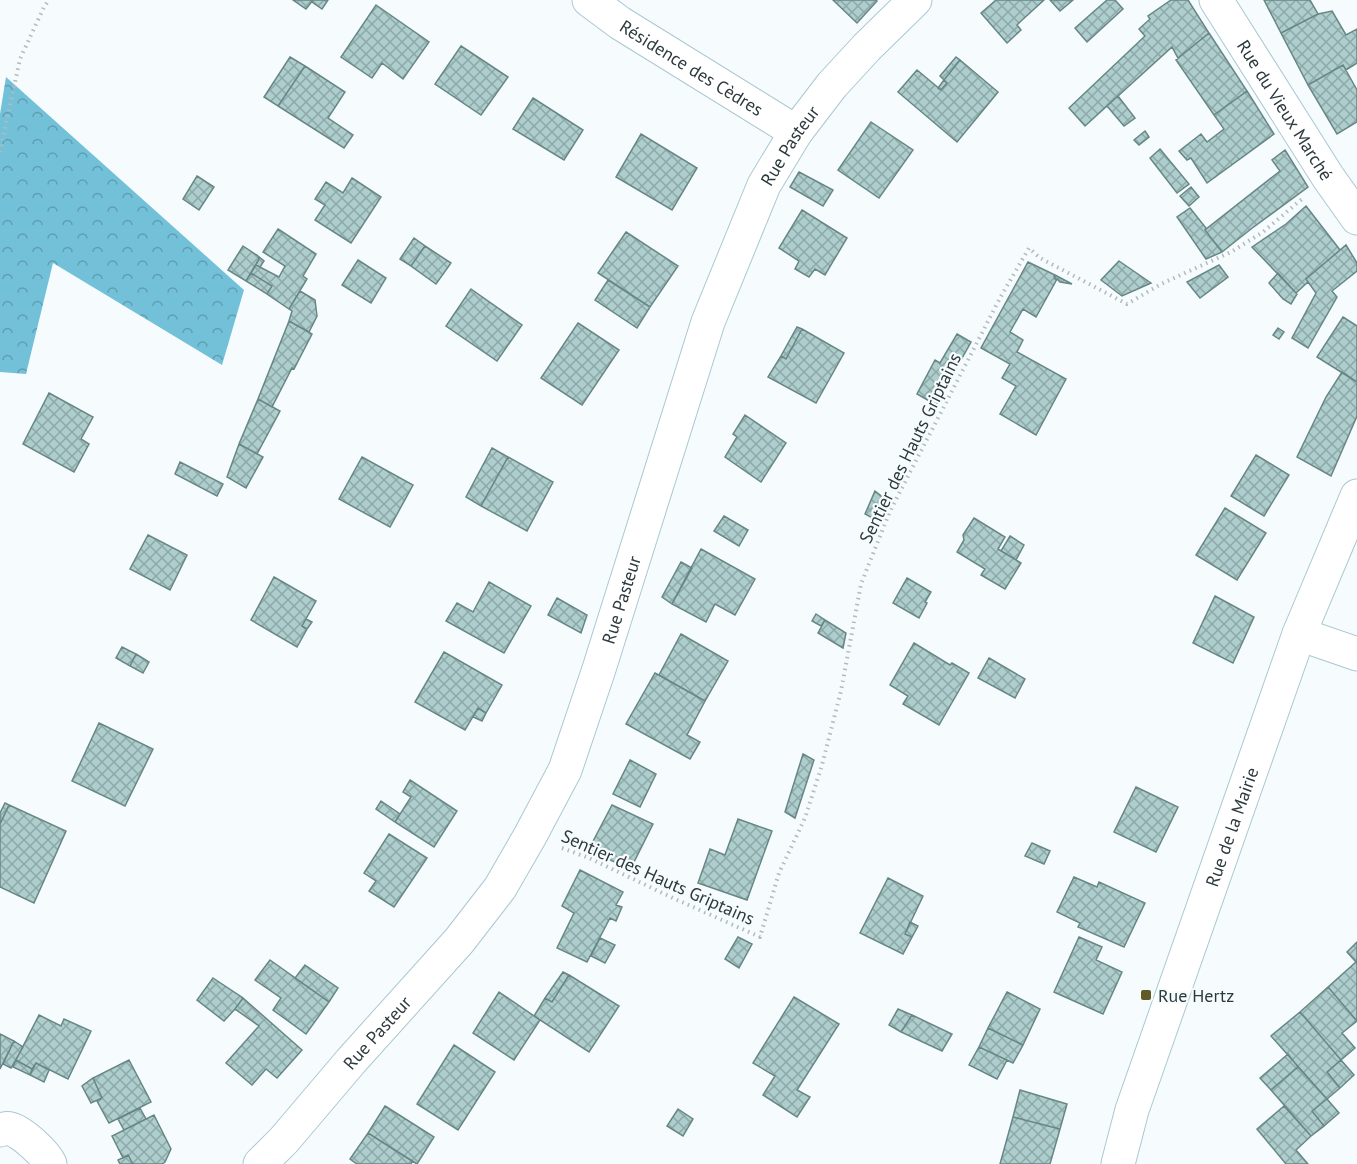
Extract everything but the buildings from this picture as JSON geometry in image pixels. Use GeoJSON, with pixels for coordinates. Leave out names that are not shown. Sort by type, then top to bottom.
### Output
{"type":"FeatureCollection","features":[{"type":"Feature","properties":{"kind":"street","name":"Résidence des Cèdres"},"geometry":{"type":"LineString","coordinates":[[589,0],[620,23],[796,132]]}},
{"type":"Feature","properties":{"kind":"street","name":"Rue Pasteur"},"geometry":{"type":"LineString","coordinates":[[260,1164],[284,1140],[351,1061],[459,941],[500,888],[530,836],[565,770],[708,322],[764,185],[796,132],[832,85],[915,0]]}},
{"type":"Feature","properties":{"kind":"street","name":"Rue du Vieux Marché"},"geometry":{"type":"LineString","coordinates":[[1216,0],[1328,177],[1357,218]]}},
{"type":"Feature","properties":{"kind":"street","name":"Rue de la Mairie"},"geometry":{"type":"LineString","coordinates":[[1118,1164],[1132,1110],[1299,634],[1357,496]]}},
{"type":"Feature","properties":{"kind":"street"},"geometry":{"type":"LineString","coordinates":[[1299,634],[1357,654]]}},
{"type":"Feature","properties":{"kind":"street"},"geometry":{"type":"LineString","coordinates":[[0,1130],[10,1129],[28,1139],[50,1164]]}},
{"type":"Feature","properties":{"kind":"path"},"geometry":{"type":"LineString","coordinates":[[0,152],[20,59],[49,0]]}},
{"type":"Feature","properties":{"kind":"path","name":"Sentier des Hauts Griptains"},"geometry":{"type":"LineString","coordinates":[[530,836],[589,858],[759,937],[778,873],[805,818],[822,765],[841,691],[865,573],[890,511],[1000,298],[1029,248],[1040,258],[1127,304],[1161,284],[1231,252],[1263,232],[1328,177]]}},
{"type":"Feature","properties":{"kind":"green space"},"geometry":{"type":"Polygon","coordinates":[[[6,77],[244,290],[222,365],[53,263],[26,374],[0,372],[0,114],[6,77]]]}},
{"type":"Feature","properties":{"kind":"place","name":"Rue Hertz"},"geometry":{"type":"Point","coordinates":[1146,995]}}]}
